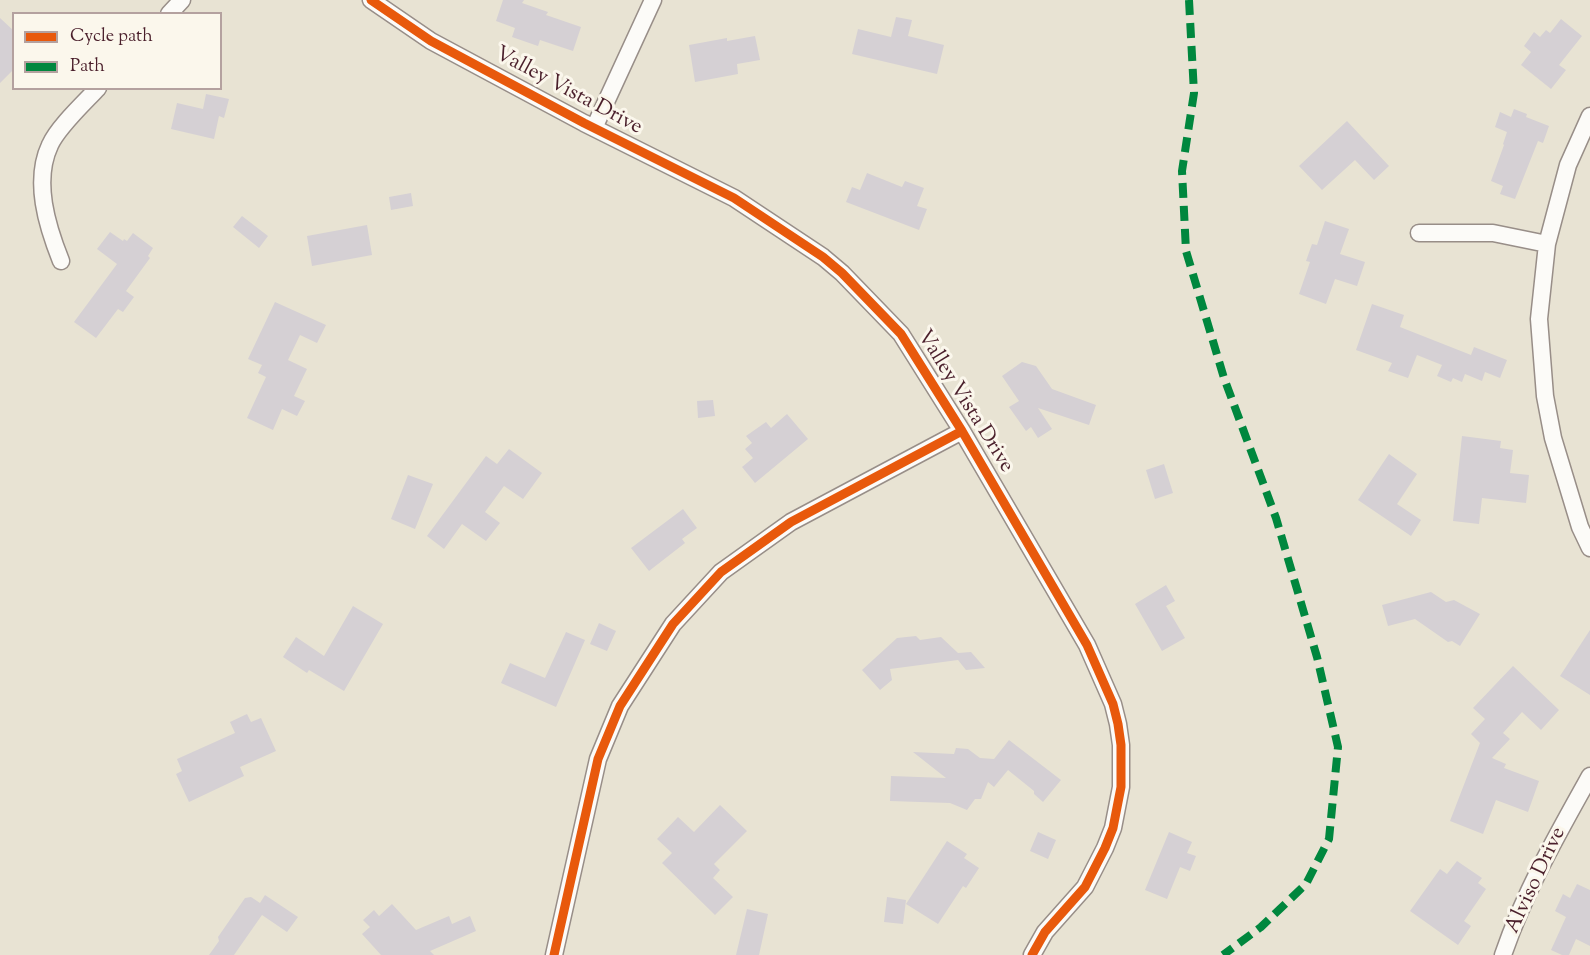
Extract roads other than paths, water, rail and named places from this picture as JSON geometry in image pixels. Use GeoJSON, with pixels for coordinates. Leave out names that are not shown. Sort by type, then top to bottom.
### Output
{"type":"FeatureCollection","features":[{"type":"Feature","properties":{"kind":"street"},"geometry":{"type":"LineString","coordinates":[[171,12],[182,0]]}},
{"type":"Feature","properties":{"kind":"street","name":"Valley Vista Drive"},"geometry":{"type":"LineString","coordinates":[[371,0],[431,41],[594,128],[734,198],[823,257],[901,334],[962,431],[1088,645],[1113,704],[1121,745],[1122,766],[1120,798],[1113,828],[1085,887],[1046,932],[1032,955]]}},
{"type":"Feature","properties":{"kind":"street"},"geometry":{"type":"LineString","coordinates":[[594,128],[653,0]]}},
{"type":"Feature","properties":{"kind":"street"},"geometry":{"type":"LineString","coordinates":[[61,261],[52,240],[46,213],[42,183],[44,161],[50,143],[96,90]]}},
{"type":"Feature","properties":{"kind":"street"},"geometry":{"type":"LineString","coordinates":[[1590,116],[1568,165],[1547,244],[1539,319],[1545,396],[1553,438],[1580,527],[1590,548]]}},
{"type":"Feature","properties":{"kind":"street"},"geometry":{"type":"LineString","coordinates":[[1419,233],[1493,233],[1547,244]]}},
{"type":"Feature","properties":{"kind":"street"},"geometry":{"type":"LineString","coordinates":[[554,955],[598,759],[620,706],[673,624],[721,572],[791,522],[962,431]]}},
{"type":"Feature","properties":{"kind":"street","name":"Alviso Drive"},"geometry":{"type":"LineString","coordinates":[[1503,955],[1520,907],[1544,858],[1590,776]]}}]}
